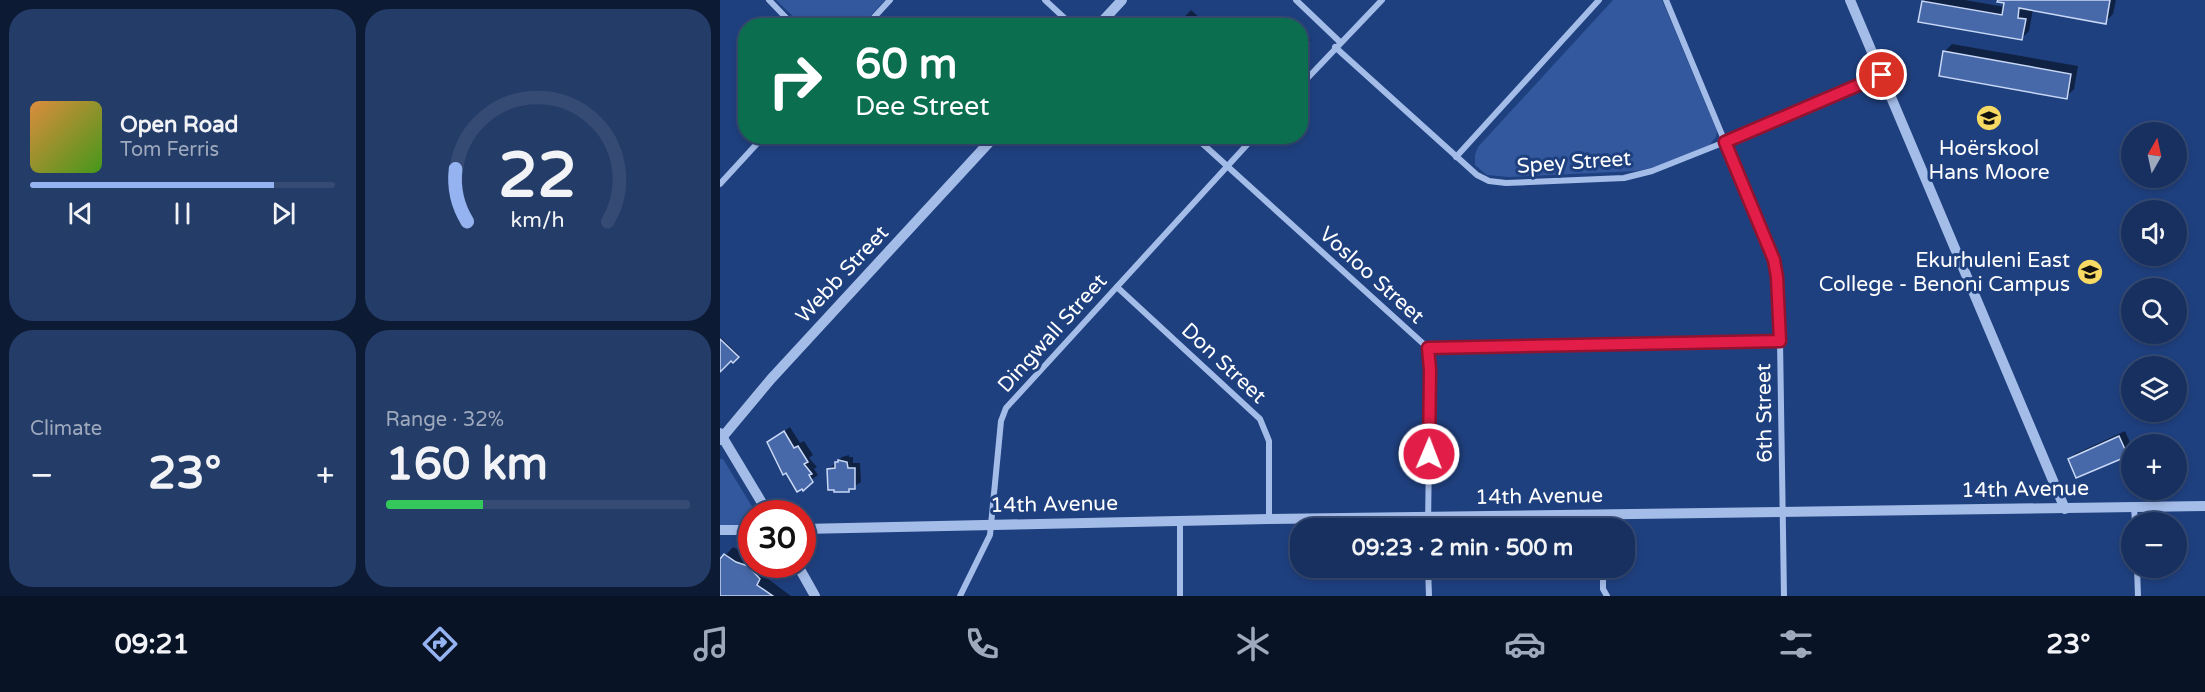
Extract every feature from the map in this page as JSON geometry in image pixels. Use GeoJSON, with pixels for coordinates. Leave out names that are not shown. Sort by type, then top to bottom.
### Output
{"type":"FeatureCollection","features":[{"type":"Feature","properties":{"kind":"street"},"geometry":{"type":"LineString","coordinates":[[769,0],[786,18]]}},
{"type":"Feature","properties":{"kind":"street"},"geometry":{"type":"LineString","coordinates":[[873,18],[890,0]]}},
{"type":"Feature","properties":{"kind":"street"},"geometry":{"type":"LineString","coordinates":[[1045,0],[1064,18]]}},
{"type":"Feature","properties":{"kind":"street"},"geometry":{"type":"LineString","coordinates":[[1105,18],[1122,0]]}},
{"type":"Feature","properties":{"kind":"street"},"geometry":{"type":"LineString","coordinates":[[1296,0],[1340,42]]}},
{"type":"Feature","properties":{"kind":"street"},"geometry":{"type":"LineString","coordinates":[[1308,77],[1382,0]]}},
{"type":"Feature","properties":{"kind":"street"},"geometry":{"type":"LineString","coordinates":[[1456,157],[1599,0]]}},
{"type":"Feature","properties":{"kind":"street","name":"6th Street"},"geometry":{"type":"LineString","coordinates":[[1666,0],[1774,260],[1780,341],[1784,596]]}},
{"type":"Feature","properties":{"kind":"street"},"geometry":{"type":"LineString","coordinates":[[1850,0],[2065,509]]}},
{"type":"Feature","properties":{"kind":"street","name":"Spey Street"},"geometry":{"type":"LineString","coordinates":[[1335,47],[1477,175],[1489,181],[1506,183],[1624,178],[1640,174],[1725,142],[1882,75]]}},
{"type":"Feature","properties":{"kind":"street"},"geometry":{"type":"LineString","coordinates":[[720,184],[757,144]]}},
{"type":"Feature","properties":{"kind":"street","name":"Webb Street"},"geometry":{"type":"LineString","coordinates":[[721,436],[988,144]]}},
{"type":"Feature","properties":{"kind":"street","name":"Vosloo Street"},"geometry":{"type":"LineString","coordinates":[[1203,144],[1428,348],[1430,370],[1428,518]]}},
{"type":"Feature","properties":{"kind":"street","name":"Dingwall Street"},"geometry":{"type":"LineString","coordinates":[[960,596],[987,543],[991,524],[1001,421],[1006,408],[1249,144]]}},
{"type":"Feature","properties":{"kind":"street","name":"Don Street"},"geometry":{"type":"LineString","coordinates":[[1117,287],[1260,419],[1269,441],[1269,519]]}},
{"type":"Feature","properties":{"kind":"street"},"geometry":{"type":"LineString","coordinates":[[1428,348],[1780,341]]}},
{"type":"Feature","properties":{"kind":"street"},"geometry":{"type":"LineString","coordinates":[[721,436],[760,500]]}},
{"type":"Feature","properties":{"kind":"street","name":"14th Avenue"},"geometry":{"type":"LineString","coordinates":[[1524,518],[1601,514],[2205,506]]}},
{"type":"Feature","properties":{"kind":"street"},"geometry":{"type":"LineString","coordinates":[[2134,507],[2134,512]]}},
{"type":"Feature","properties":{"kind":"street"},"geometry":{"type":"LineString","coordinates":[[1601,514],[1601,518]]}},
{"type":"Feature","properties":{"kind":"street","name":"14th Avenue"},"geometry":{"type":"LineString","coordinates":[[816,529],[1290,520]]}},
{"type":"Feature","properties":{"kind":"street"},"geometry":{"type":"LineString","coordinates":[[1180,522],[1180,596]]}},
{"type":"Feature","properties":{"kind":"street"},"geometry":{"type":"LineString","coordinates":[[720,530],[738,530]]}},
{"type":"Feature","properties":{"kind":"street"},"geometry":{"type":"LineString","coordinates":[[805,578],[815,596]]}},
{"type":"Feature","properties":{"kind":"street"},"geometry":{"type":"LineString","coordinates":[[1428,578],[1429,596]]}},
{"type":"Feature","properties":{"kind":"street"},"geometry":{"type":"LineString","coordinates":[[1603,578],[1603,589],[1606,596]]}},
{"type":"Feature","properties":{"kind":"street"},"geometry":{"type":"LineString","coordinates":[[2137,578],[2138,596]]}},
{"type":"Feature","properties":{"kind":"street"},"geometry":{"type":"LineString","coordinates":[[1599,596],[1603,589]]}},
{"type":"Feature","properties":{"kind":"shaded area"},"geometry":{"type":"Polygon","coordinates":[[[776,0],[885,0],[868,18],[795,18],[776,0]]]}},
{"type":"Feature","properties":{"kind":"shaded area"},"geometry":{"type":"Polygon","coordinates":[[[1613,0],[1662,0],[1717,131],[1716,137],[1709,146],[1656,167],[1636,171],[1509,177],[1487,175],[1475,165],[1478,147],[1613,0]]]}},
{"type":"Feature","properties":{"kind":"shaded area"},"geometry":{"type":"Polygon","coordinates":[[[720,459],[723,459],[748,500],[738,500],[738,526],[720,526],[720,459]]]}},
{"type":"Feature","properties":{"kind":"building"},"geometry":{"type":"Polygon","coordinates":[[[1998,0],[2110,0],[2106,24],[2019,8],[2018,18],[2026,19],[2022,40],[1918,22],[1922,1],[2002,15],[2004,3],[1997,2],[1998,0]]]}},
{"type":"Feature","properties":{"kind":"building"},"geometry":{"type":"Polygon","coordinates":[[[1943,51],[2071,74],[2067,99],[1939,76],[1943,51]]]}},
{"type":"Feature","properties":{"kind":"building"},"geometry":{"type":"Polygon","coordinates":[[[720,339],[739,357],[733,363],[731,361],[720,372],[720,339]]]}},
{"type":"Feature","properties":{"kind":"building"},"geometry":{"type":"Polygon","coordinates":[[[784,431],[794,448],[798,446],[808,462],[804,464],[812,474],[809,475],[813,482],[803,491],[802,489],[797,492],[786,473],[783,475],[767,442],[784,431]]]}},
{"type":"Feature","properties":{"kind":"building"},"geometry":{"type":"Polygon","coordinates":[[[2119,436],[2121,440],[2121,459],[2076,478],[2068,459],[2119,436]]]}},
{"type":"Feature","properties":{"kind":"building"},"geometry":{"type":"Polygon","coordinates":[[[838,460],[847,462],[848,468],[855,468],[855,489],[849,489],[849,492],[828,490],[827,469],[835,468],[835,462],[838,460]]]}},
{"type":"Feature","properties":{"kind":"building"},"geometry":{"type":"Polygon","coordinates":[[[724,554],[738,563],[738,578],[759,578],[757,585],[773,596],[720,596],[720,559],[724,554]]]}},
{"type":"Feature","properties":{"kind":"place","name":"Hoërskool Hans Moore"},"geometry":{"type":"Point","coordinates":[1989,118]}},
{"type":"Feature","properties":{"kind":"place","name":"Ekurhuleni East College - Benoni Campus"},"geometry":{"type":"Point","coordinates":[2090,272]}},
{"type":"Feature","properties":{"kind":"route"},"geometry":{"type":"LineString","coordinates":[[1429,454],[1428,348],[1780,341],[1774,260],[1725,142],[1882,75]]}}]}
